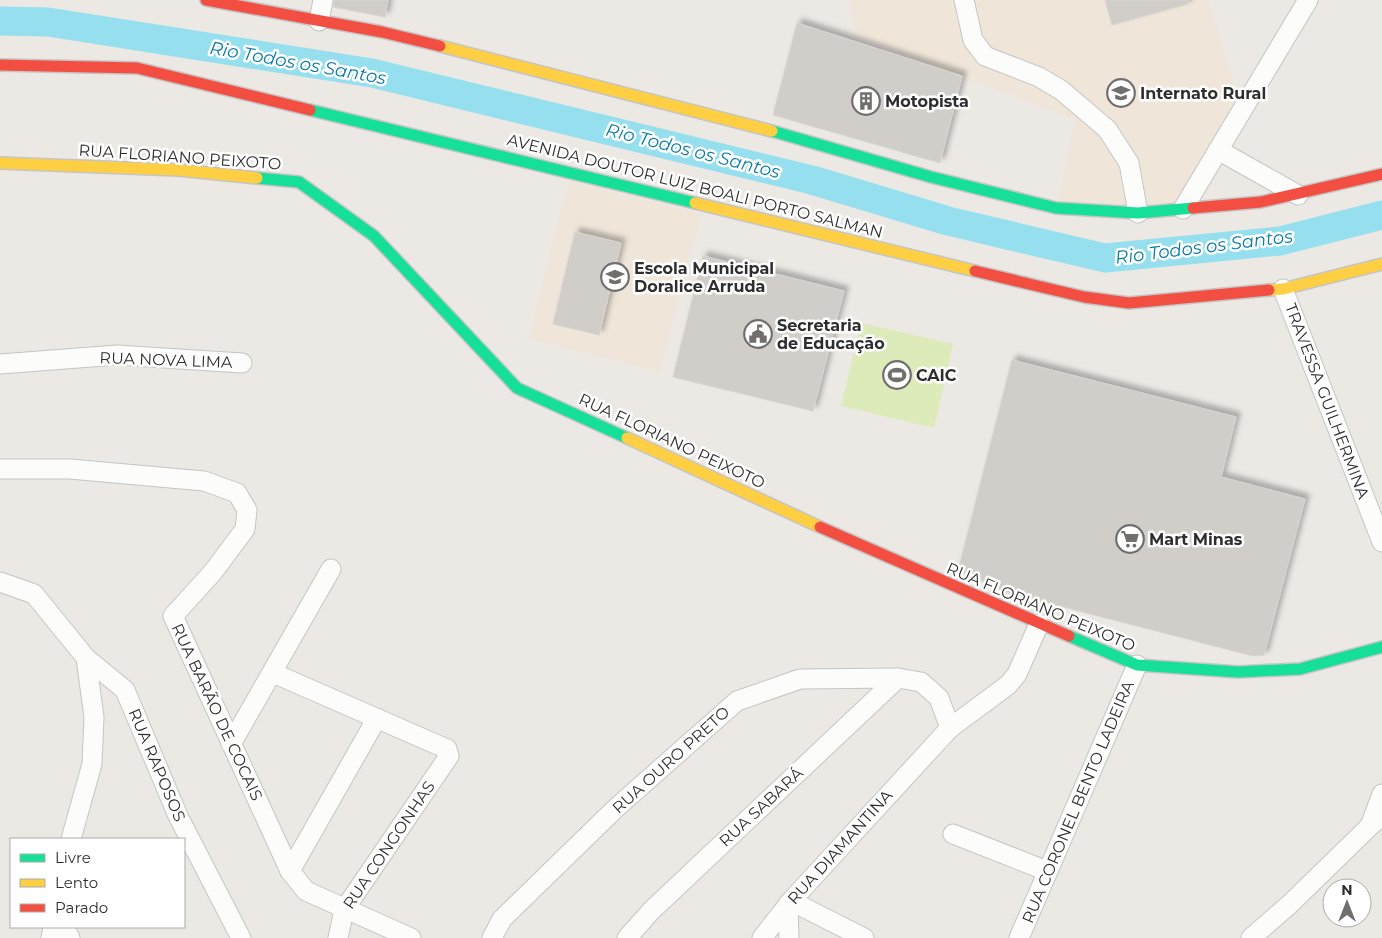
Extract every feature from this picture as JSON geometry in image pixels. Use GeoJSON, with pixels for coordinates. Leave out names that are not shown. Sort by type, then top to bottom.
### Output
{"type":"FeatureCollection","features":[{"type":"Feature","properties":{"kind":"street"},"geometry":{"type":"LineString","coordinates":[[206,0],[382,32],[558,75],[766,129],[931,177],[1056,208],[1138,213],[1261,202],[1298,195],[1382,174]]}},
{"type":"Feature","properties":{"kind":"street"},"geometry":{"type":"LineString","coordinates":[[319,21],[323,0]]}},
{"type":"Feature","properties":{"kind":"street"},"geometry":{"type":"LineString","coordinates":[[964,0],[973,40],[985,56],[1038,77],[1053,86],[1107,130],[1129,163],[1138,213]]}},
{"type":"Feature","properties":{"kind":"street"},"geometry":{"type":"LineString","coordinates":[[1183,209],[1308,0]]}},
{"type":"Feature","properties":{"kind":"street","name":"AVENIDA DOUTOR LUIZ BOALI PORTO SALMAN"},"geometry":{"type":"LineString","coordinates":[[0,65],[137,68],[1084,296],[1129,303],[1283,288],[1382,264]]}},
{"type":"Feature","properties":{"kind":"street"},"geometry":{"type":"LineString","coordinates":[[1218,150],[1298,195]]}},
{"type":"Feature","properties":{"kind":"street","name":"RUA FLORIANO PEIXOTO"},"geometry":{"type":"LineString","coordinates":[[0,163],[178,170],[300,182],[374,236],[517,388],[926,575],[1137,665],[1238,672],[1300,669],[1382,647]]}},
{"type":"Feature","properties":{"kind":"street","name":"TRAVESSA GUILHERMINA"},"geometry":{"type":"LineString","coordinates":[[1283,288],[1382,542]]}},
{"type":"Feature","properties":{"kind":"street","name":"RUA NOVA LIMA"},"geometry":{"type":"LineString","coordinates":[[0,364],[118,355],[242,363]]}},
{"type":"Feature","properties":{"kind":"street","name":"RUA BARÃO DE COCAIS"},"geometry":{"type":"LineString","coordinates":[[0,468],[70,469],[204,481],[237,493],[246,510],[245,529],[213,572],[173,616],[290,871],[306,891],[344,910],[411,938]]}},
{"type":"Feature","properties":{"kind":"street"},"geometry":{"type":"LineString","coordinates":[[232,744],[331,569]]}},
{"type":"Feature","properties":{"kind":"street"},"geometry":{"type":"LineString","coordinates":[[0,582],[34,594],[86,658],[94,717],[92,764],[70,838]]}},
{"type":"Feature","properties":{"kind":"street","name":"RUA DIAMANTINA"},"geometry":{"type":"LineString","coordinates":[[762,938],[789,902],[950,728],[1008,685],[1017,674],[1039,624]]}},
{"type":"Feature","properties":{"kind":"street","name":"RUA RAPOSOS"},"geometry":{"type":"LineString","coordinates":[[86,658],[125,690],[178,816],[242,938]]}},
{"type":"Feature","properties":{"kind":"street","name":"RUA CORONEL BENTO LADEIRA"},"geometry":{"type":"LineString","coordinates":[[1019,938],[1137,665]]}},
{"type":"Feature","properties":{"kind":"street"},"geometry":{"type":"LineString","coordinates":[[273,673],[377,718],[290,871]]}},
{"type":"Feature","properties":{"kind":"street","name":"RUA OURO PRETO"},"geometry":{"type":"LineString","coordinates":[[492,938],[502,920],[616,808],[738,701],[800,679],[898,678],[921,682],[939,698],[950,728]]}},
{"type":"Feature","properties":{"kind":"street","name":"RUA SABARÁ"},"geometry":{"type":"LineString","coordinates":[[627,938],[651,911],[898,678]]}},
{"type":"Feature","properties":{"kind":"street","name":"RUA CONGONHAS"},"geometry":{"type":"LineString","coordinates":[[338,938],[344,910],[449,756],[447,749],[377,718]]}},
{"type":"Feature","properties":{"kind":"street"},"geometry":{"type":"LineString","coordinates":[[1250,938],[1290,904],[1376,821],[1382,794]]}},
{"type":"Feature","properties":{"kind":"street"},"geometry":{"type":"LineString","coordinates":[[953,834],[1047,871]]}},
{"type":"Feature","properties":{"kind":"street"},"geometry":{"type":"LineString","coordinates":[[789,938],[789,902],[864,938]]}},
{"type":"Feature","properties":{"kind":"shaded area","name":"Internato Rural"},"geometry":{"type":"Polygon","coordinates":[[[849,0],[1208,0],[1242,110],[1183,209],[1056,208],[1076,120],[857,36],[849,0]]]}},
{"type":"Feature","properties":{"kind":"shaded area","name":"Escola Municipal Doralice Arruda"},"geometry":{"type":"Polygon","coordinates":[[[569,181],[700,214],[660,372],[529,339],[569,181]]]}},
{"type":"Feature","properties":{"kind":"green space","name":"CAIC"},"geometry":{"type":"Polygon","coordinates":[[[861,323],[953,344],[934,428],[841,406],[861,323]]]}},
{"type":"Feature","properties":{"kind":"building"},"geometry":{"type":"Polygon","coordinates":[[[334,0],[388,0],[385,17],[333,7],[334,0]]]}},
{"type":"Feature","properties":{"kind":"building"},"geometry":{"type":"Polygon","coordinates":[[[1105,0],[1187,0],[1188,4],[1112,25],[1105,0]]]}},
{"type":"Feature","properties":{"kind":"building","name":"Motopista"},"geometry":{"type":"Polygon","coordinates":[[[797,23],[962,76],[940,163],[773,115],[797,23]]]}},
{"type":"Feature","properties":{"kind":"building"},"geometry":{"type":"Polygon","coordinates":[[[575,232],[621,243],[599,335],[553,324],[575,232]]]}},
{"type":"Feature","properties":{"kind":"building","name":"Secretaria de Educação"},"geometry":{"type":"Polygon","coordinates":[[[703,256],[844,291],[813,411],[673,377],[703,256]]]}},
{"type":"Feature","properties":{"kind":"building","name":"Mart Minas"},"geometry":{"type":"Polygon","coordinates":[[[1012,360],[1236,417],[1221,477],[1305,499],[1264,655],[1253,656],[1009,593],[958,571],[1012,360]]]}},
{"type":"Feature","properties":{"kind":"waterway","name":"Rio Todos os Santos"},"geometry":{"type":"LineString","coordinates":[[0,21],[48,22],[372,73],[812,180],[948,221],[1105,258],[1280,241],[1382,215]]}},
{"type":"Feature","properties":{"kind":"traffic: fast"},"geometry":{"type":"LineString","coordinates":[[310,110],[695,203]]}},
{"type":"Feature","properties":{"kind":"traffic: fast"},"geometry":{"type":"LineString","coordinates":[[772,131],[931,177],[1056,208],[1138,213],[1193,208]]}},
{"type":"Feature","properties":{"kind":"traffic: fast"},"geometry":{"type":"LineString","coordinates":[[257,178],[299,182],[374,236],[517,388],[627,438]]}},
{"type":"Feature","properties":{"kind":"traffic: fast"},"geometry":{"type":"LineString","coordinates":[[1069,636],[1137,665],[1238,672],[1300,669],[1382,647]]}},
{"type":"Feature","properties":{"kind":"traffic: slow"},"geometry":{"type":"LineString","coordinates":[[440,46],[772,131]]}},
{"type":"Feature","properties":{"kind":"traffic: slow"},"geometry":{"type":"LineString","coordinates":[[0,163],[178,170],[257,178]]}},
{"type":"Feature","properties":{"kind":"traffic: slow"},"geometry":{"type":"LineString","coordinates":[[695,203],[975,271]]}},
{"type":"Feature","properties":{"kind":"traffic: slow"},"geometry":{"type":"LineString","coordinates":[[1269,290],[1283,289],[1382,264]]}},
{"type":"Feature","properties":{"kind":"traffic: slow"},"geometry":{"type":"LineString","coordinates":[[627,438],[820,527]]}},
{"type":"Feature","properties":{"kind":"traffic: jam"},"geometry":{"type":"LineString","coordinates":[[206,0],[382,32],[440,46]]}},
{"type":"Feature","properties":{"kind":"traffic: jam"},"geometry":{"type":"LineString","coordinates":[[0,65],[137,68],[310,110]]}},
{"type":"Feature","properties":{"kind":"traffic: jam"},"geometry":{"type":"LineString","coordinates":[[1193,208],[1261,202],[1382,174]]}},
{"type":"Feature","properties":{"kind":"traffic: jam"},"geometry":{"type":"LineString","coordinates":[[975,271],[1084,297],[1129,303],[1269,290]]}},
{"type":"Feature","properties":{"kind":"traffic: jam"},"geometry":{"type":"LineString","coordinates":[[820,527],[1069,636]]}},
{"type":"Feature","properties":{"kind":"place","name":"Internato Rural"},"geometry":{"type":"Point","coordinates":[1121,93]}},
{"type":"Feature","properties":{"kind":"place","name":"Motopista"},"geometry":{"type":"Point","coordinates":[866,101]}},
{"type":"Feature","properties":{"kind":"place","name":"Escola Municipal Doralice Arruda"},"geometry":{"type":"Point","coordinates":[615,277]}},
{"type":"Feature","properties":{"kind":"place","name":"Secretaria de Educação"},"geometry":{"type":"Point","coordinates":[758,334]}},
{"type":"Feature","properties":{"kind":"place","name":"CAIC"},"geometry":{"type":"Point","coordinates":[897,375]}},
{"type":"Feature","properties":{"kind":"place","name":"Mart Minas"},"geometry":{"type":"Point","coordinates":[1130,539]}}]}
